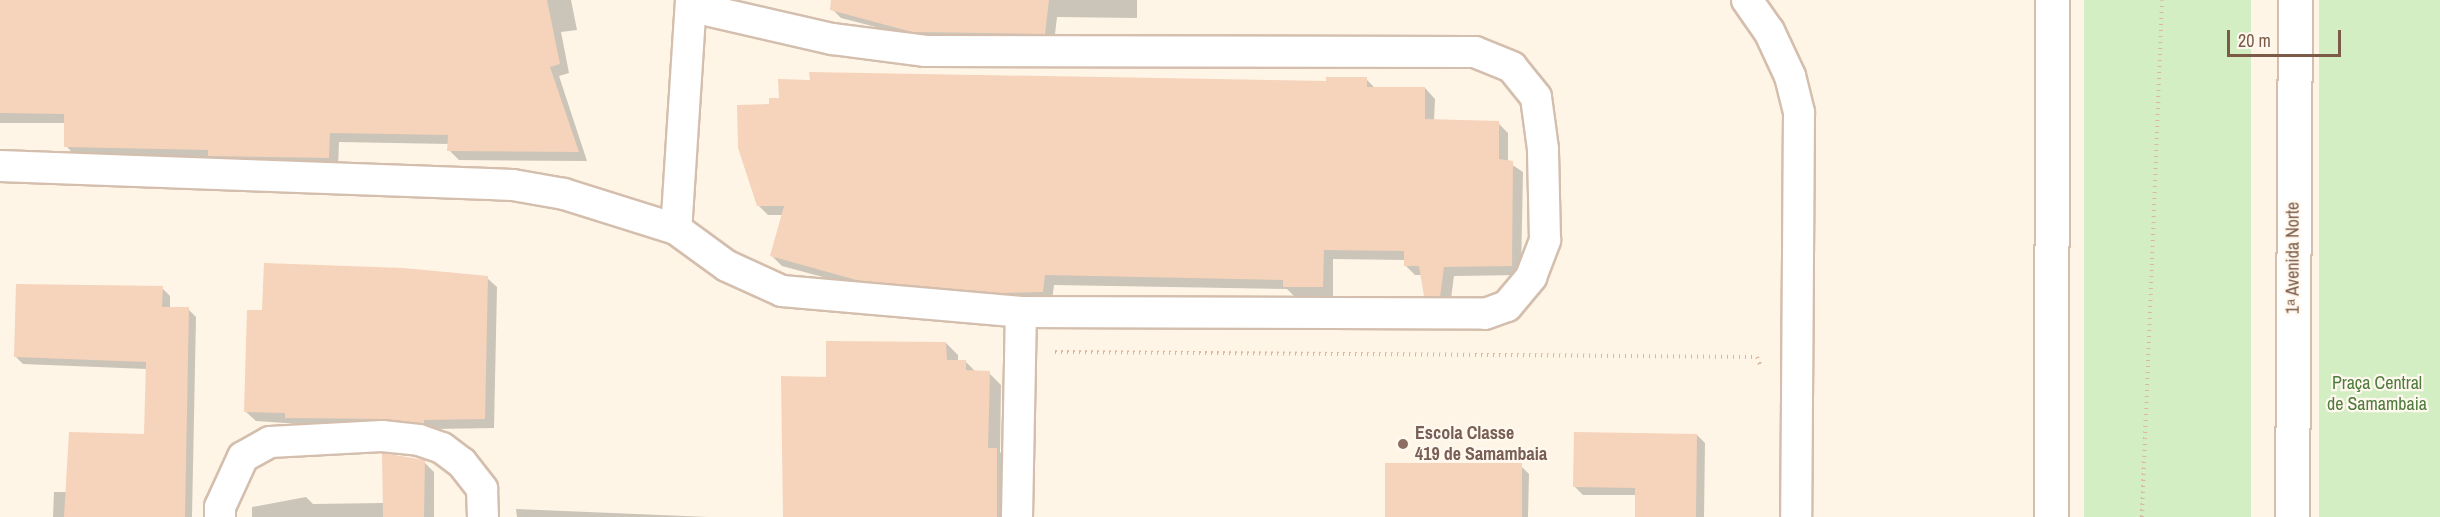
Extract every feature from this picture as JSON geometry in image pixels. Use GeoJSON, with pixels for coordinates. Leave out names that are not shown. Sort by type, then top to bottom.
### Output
{"type":"FeatureCollection","features":[{"type":"Feature","properties":{"kind":"main road"},"geometry":{"type":"LineString","coordinates":[[2051,517],[2052,0]]}},
{"type":"Feature","properties":{"kind":"main road","name":"1ᵃ Avenida Norte"},"geometry":{"type":"LineString","coordinates":[[2292,517],[2295,0]]}},
{"type":"Feature","properties":{"kind":"street"},"geometry":{"type":"LineString","coordinates":[[1747,0],[1769,31],[1790,76],[1799,113],[1796,517]]}},
{"type":"Feature","properties":{"kind":"street"},"geometry":{"type":"LineString","coordinates":[[0,166],[513,185],[564,194],[676,229],[727,266],[782,291],[1021,312],[1485,314],[1507,306],[1530,277],[1545,240],[1543,149],[1536,97],[1512,66],[1475,52],[926,51],[832,39],[692,4],[676,229]]}},
{"type":"Feature","properties":{"kind":"street"},"geometry":{"type":"LineString","coordinates":[[1017,517],[1021,312]]}},
{"type":"Feature","properties":{"kind":"street"},"geometry":{"type":"LineString","coordinates":[[220,517],[220,507],[243,457],[270,442],[382,436],[419,440],[442,448],[462,463],[482,489],[483,517]]}},
{"type":"Feature","properties":{"kind":"path"},"geometry":{"type":"LineString","coordinates":[[2142,517],[2162,0]]}},
{"type":"Feature","properties":{"kind":"path"},"geometry":{"type":"LineString","coordinates":[[1050,352],[1757,357],[1763,369]]}},
{"type":"Feature","properties":{"kind":"green space"},"geometry":{"type":"Polygon","coordinates":[[[2084,0],[2251,0],[2251,517],[2084,517],[2084,0]]]}},
{"type":"Feature","properties":{"kind":"green space","name":"Praça Central de Samambaia"},"geometry":{"type":"Polygon","coordinates":[[[2319,0],[2440,0],[2440,517],[2319,517],[2319,0]]]}},
{"type":"Feature","properties":{"kind":"building"},"geometry":{"type":"Polygon","coordinates":[[[0,0],[547,0],[560,64],[550,67],[579,152],[447,151],[448,135],[330,133],[329,158],[208,156],[208,150],[64,147],[64,114],[0,113],[0,0]]]}},
{"type":"Feature","properties":{"kind":"building"},"geometry":{"type":"Polygon","coordinates":[[[831,0],[1049,0],[1045,34],[912,32],[830,10],[831,0]]]}},
{"type":"Feature","properties":{"kind":"building"},"geometry":{"type":"Polygon","coordinates":[[[809,72],[1326,81],[1326,77],[1367,77],[1367,87],[1425,87],[1425,119],[1499,121],[1499,159],[1513,161],[1512,266],[1444,267],[1440,297],[1424,296],[1419,266],[1404,266],[1404,251],[1324,250],[1323,287],[1283,287],[1283,280],[1045,275],[1043,292],[1001,293],[860,281],[770,256],[784,206],[757,206],[738,148],[737,105],[769,104],[769,98],[779,98],[778,79],[810,80],[809,72]]]}},
{"type":"Feature","properties":{"kind":"building"},"geometry":{"type":"Polygon","coordinates":[[[264,263],[403,268],[488,276],[485,419],[424,420],[424,424],[384,419],[285,418],[285,413],[244,412],[247,310],[262,310],[264,263]]]}},
{"type":"Feature","properties":{"kind":"building"},"geometry":{"type":"Polygon","coordinates":[[[16,284],[163,286],[162,307],[189,307],[185,517],[64,517],[69,432],[144,434],[146,362],[14,357],[16,284]]]}},
{"type":"Feature","properties":{"kind":"building"},"geometry":{"type":"Polygon","coordinates":[[[826,341],[946,342],[947,360],[966,360],[966,370],[990,371],[988,448],[997,448],[997,517],[783,517],[781,376],[826,377],[826,341]]]}},
{"type":"Feature","properties":{"kind":"building"},"geometry":{"type":"Polygon","coordinates":[[[1574,432],[1697,434],[1696,517],[1635,517],[1635,488],[1573,487],[1574,432]]]}},
{"type":"Feature","properties":{"kind":"building"},"geometry":{"type":"Polygon","coordinates":[[[382,453],[425,460],[424,517],[383,517],[382,453]]]}},
{"type":"Feature","properties":{"kind":"building"},"geometry":{"type":"Polygon","coordinates":[[[1385,463],[1522,463],[1522,517],[1385,517],[1385,463]]]}},
{"type":"Feature","properties":{"kind":"place","name":"Escola Classe 419 de Samambaia"},"geometry":{"type":"Point","coordinates":[1403,444]}}]}
